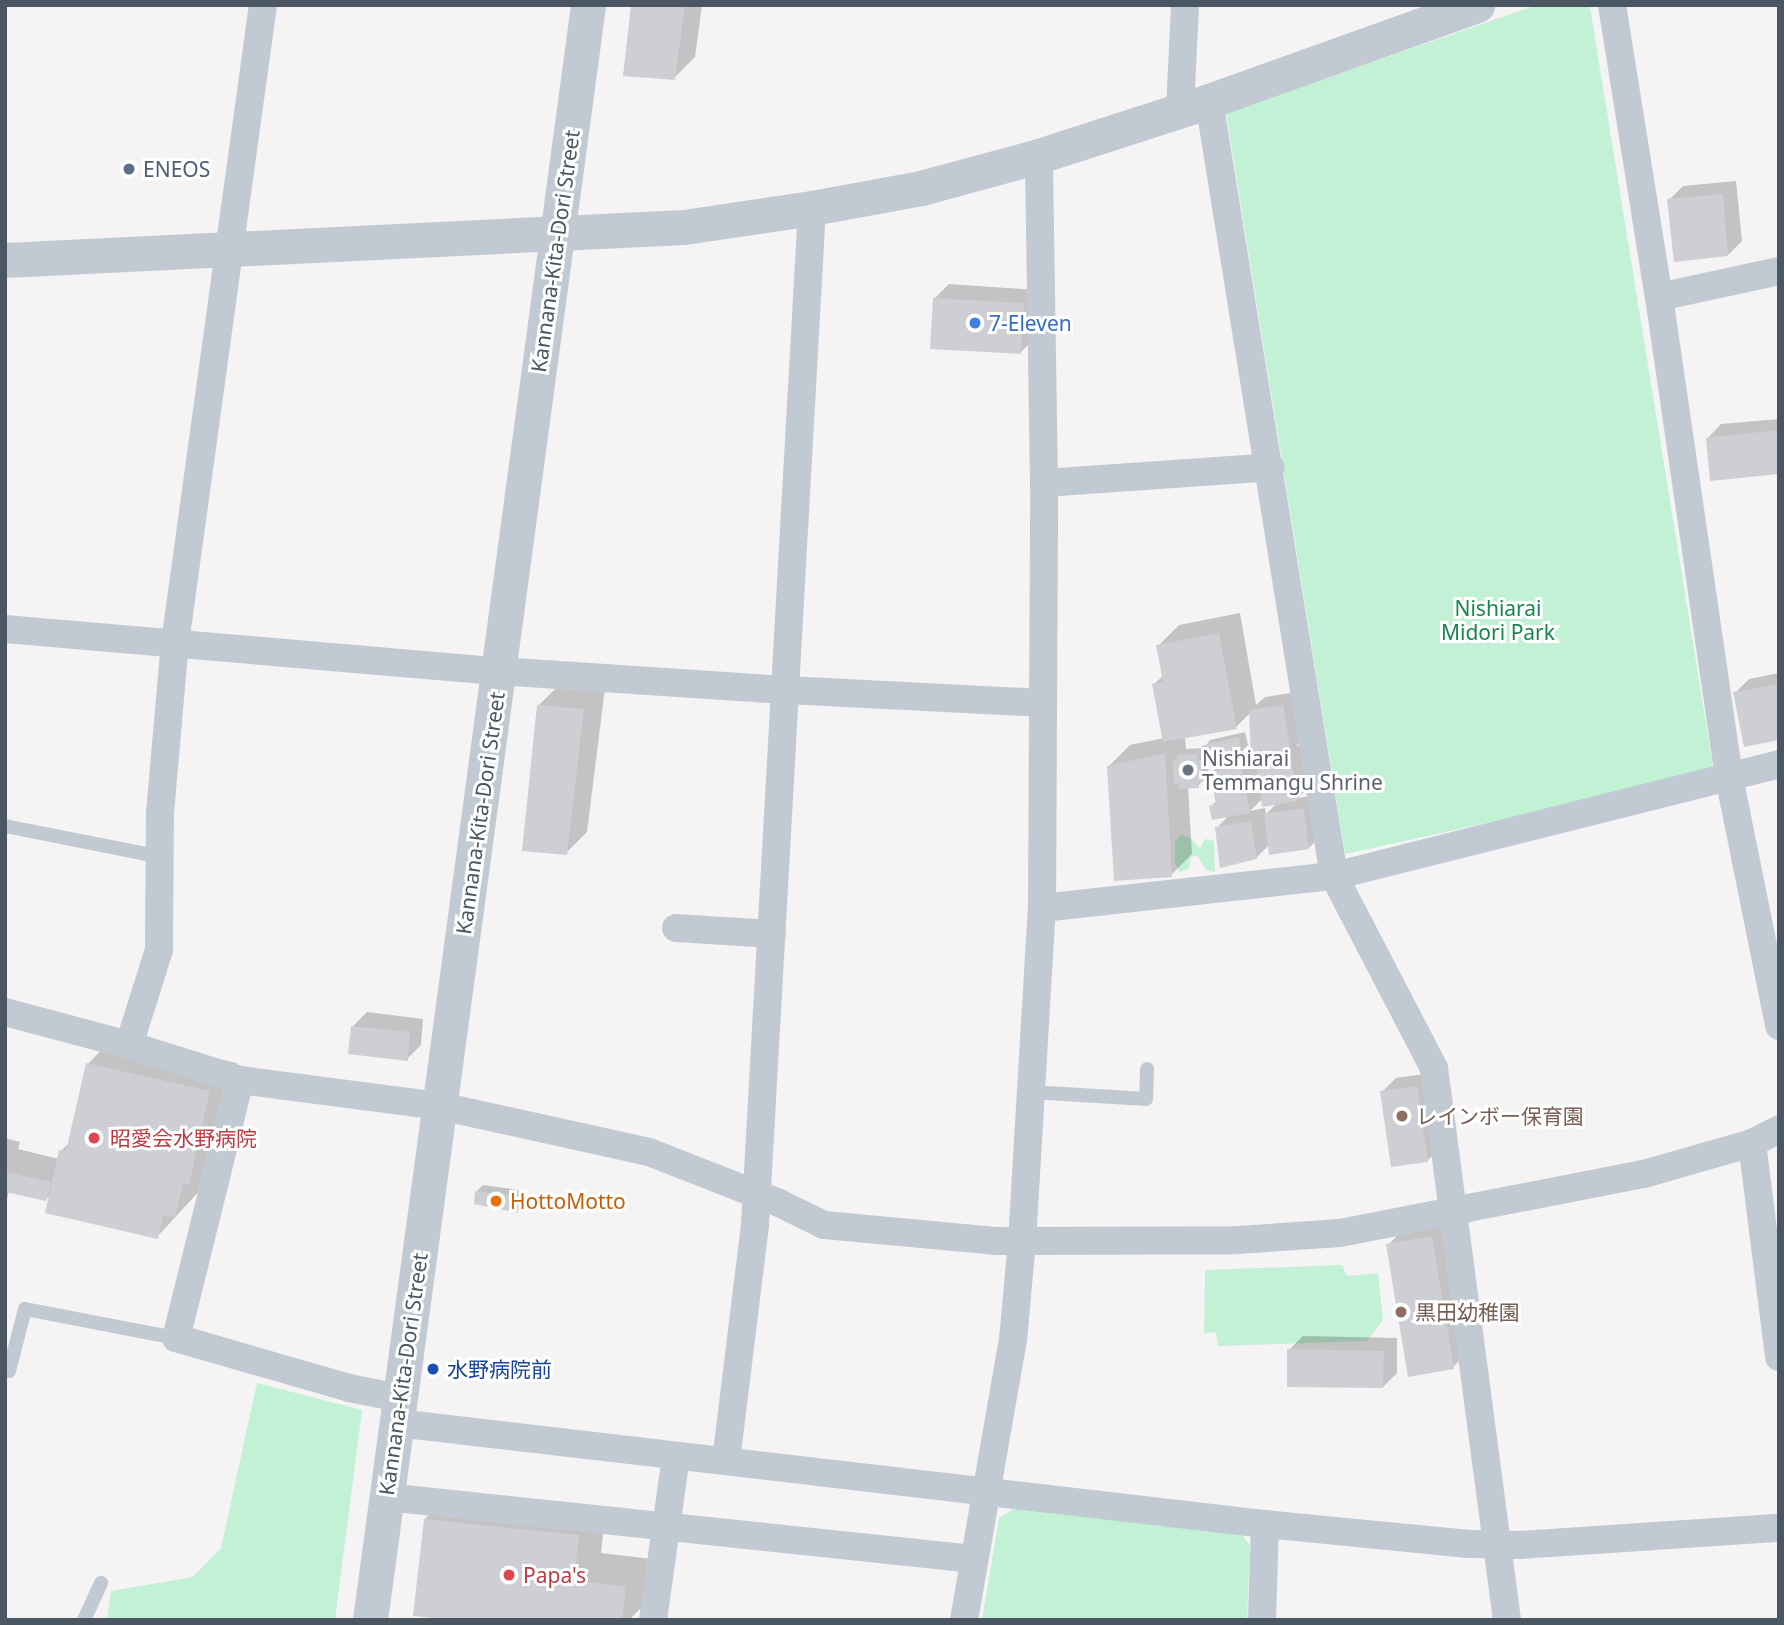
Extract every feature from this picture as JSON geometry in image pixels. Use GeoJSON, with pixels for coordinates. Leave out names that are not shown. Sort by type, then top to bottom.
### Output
{"type":"FeatureCollection","features":[{"type":"Feature","properties":{"kind":"street"},"geometry":{"type":"LineString","coordinates":[[129,1045],[159,950],[160,813],[175,643],[262,5]]}},
{"type":"Feature","properties":{"kind":"street","name":"Kannana-Kita-Dori Street"},"geometry":{"type":"LineString","coordinates":[[370,1620],[588,5]]}},
{"type":"Feature","properties":{"kind":"street"},"geometry":{"type":"LineString","coordinates":[[1185,5],[1195,106],[1270,467],[1334,876],[1434,1068],[1507,1620]]}},
{"type":"Feature","properties":{"kind":"street"},"geometry":{"type":"LineString","coordinates":[[5,260],[684,227],[812,208],[921,188],[1038,156],[1195,106],[1477,5]]}},
{"type":"Feature","properties":{"kind":"street"},"geometry":{"type":"LineString","coordinates":[[1612,5],[1659,298],[1729,777],[1779,1026]]}},
{"type":"Feature","properties":{"kind":"street"},"geometry":{"type":"LineString","coordinates":[[964,1620],[1013,1340],[1022,1242],[1042,908],[1044,483],[1038,156]]}},
{"type":"Feature","properties":{"kind":"street"},"geometry":{"type":"LineString","coordinates":[[726,1461],[756,1195],[787,690],[812,208]]}},
{"type":"Feature","properties":{"kind":"street"},"geometry":{"type":"LineString","coordinates":[[1659,298],[1779,271]]}},
{"type":"Feature","properties":{"kind":"street"},"geometry":{"type":"LineString","coordinates":[[1044,483],[1270,467]]}},
{"type":"Feature","properties":{"kind":"street"},"geometry":{"type":"LineString","coordinates":[[5,629],[499,671],[1042,703]]}},
{"type":"Feature","properties":{"kind":"street"},"geometry":{"type":"LineString","coordinates":[[1042,908],[1334,876],[1779,764]]}},
{"type":"Feature","properties":{"kind":"street"},"geometry":{"type":"LineString","coordinates":[[676,928],[772,934]]}},
{"type":"Feature","properties":{"kind":"street"},"geometry":{"type":"LineString","coordinates":[[5,1012],[129,1045],[240,1080],[440,1106],[649,1152],[824,1225],[1022,1242],[1238,1240],[1340,1233],[1644,1174],[1752,1143],[1779,1129]]}},
{"type":"Feature","properties":{"kind":"street"},"geometry":{"type":"LineString","coordinates":[[240,1080],[176,1338],[349,1388],[398,1410],[676,1457],[987,1490],[1265,1524],[1497,1545],[1779,1528]]}},
{"type":"Feature","properties":{"kind":"street"},"geometry":{"type":"LineString","coordinates":[[1752,1143],[1779,1357]]}},
{"type":"Feature","properties":{"kind":"street"},"geometry":{"type":"LineString","coordinates":[[653,1620],[676,1457]]}},
{"type":"Feature","properties":{"kind":"street"},"geometry":{"type":"LineString","coordinates":[[386,1497],[974,1559]]}},
{"type":"Feature","properties":{"kind":"street"},"geometry":{"type":"LineString","coordinates":[[1262,1620],[1265,1524]]}},
{"type":"Feature","properties":{"kind":"lane"},"geometry":{"type":"LineString","coordinates":[[5,826],[161,857]]}},
{"type":"Feature","properties":{"kind":"lane"},"geometry":{"type":"LineString","coordinates":[[1031,1092],[1146,1099],[1147,1069]]}},
{"type":"Feature","properties":{"kind":"lane"},"geometry":{"type":"LineString","coordinates":[[5,1371],[9,1371],[25,1309],[176,1338]]}},
{"type":"Feature","properties":{"kind":"lane"},"geometry":{"type":"LineString","coordinates":[[83,1620],[101,1583]]}},
{"type":"Feature","properties":{"kind":"green space","name":"Nishiarai Midori Park"},"geometry":{"type":"Polygon","coordinates":[[[1537,5],[1590,7],[1714,773],[1345,854],[1226,113],[1537,5]]]}},
{"type":"Feature","properties":{"kind":"green space"},"geometry":{"type":"Polygon","coordinates":[[[1181,835],[1189,837],[1200,848],[1205,839],[1214,841],[1215,872],[1206,870],[1197,855],[1191,857],[1189,869],[1179,872],[1175,862],[1175,841],[1181,835]]]}},
{"type":"Feature","properties":{"kind":"green space"},"geometry":{"type":"Polygon","coordinates":[[[1342,1265],[1347,1276],[1378,1273],[1383,1320],[1367,1341],[1218,1346],[1216,1332],[1204,1333],[1205,1270],[1342,1265]]]}},
{"type":"Feature","properties":{"kind":"green space"},"geometry":{"type":"Polygon","coordinates":[[[257,1383],[362,1410],[335,1620],[107,1620],[111,1591],[193,1577],[221,1548],[257,1383]]]}},
{"type":"Feature","properties":{"kind":"green space"},"geometry":{"type":"Polygon","coordinates":[[[1015,1508],[1240,1532],[1250,1546],[1247,1620],[982,1620],[999,1518],[1015,1508]]]}},
{"type":"Feature","properties":{"kind":"building"},"geometry":{"type":"Polygon","coordinates":[[[631,5],[685,5],[675,80],[623,76],[631,5]]]}},
{"type":"Feature","properties":{"kind":"building"},"geometry":{"type":"Polygon","coordinates":[[[1723,194],[1728,256],[1674,262],[1667,199],[1723,194]]]}},
{"type":"Feature","properties":{"kind":"building"},"geometry":{"type":"Polygon","coordinates":[[[933,298],[1024,303],[1021,354],[930,349],[933,298]]]}},
{"type":"Feature","properties":{"kind":"building"},"geometry":{"type":"Polygon","coordinates":[[[1778,430],[1779,474],[1710,481],[1706,438],[1778,430]]]}},
{"type":"Feature","properties":{"kind":"building"},"geometry":{"type":"Polygon","coordinates":[[[1219,633],[1237,729],[1163,742],[1152,684],[1163,682],[1156,645],[1219,633]]]}},
{"type":"Feature","properties":{"kind":"building"},"geometry":{"type":"Polygon","coordinates":[[[1779,684],[1779,740],[1744,747],[1733,692],[1779,684]]]}},
{"type":"Feature","properties":{"kind":"building"},"geometry":{"type":"Polygon","coordinates":[[[537,705],[584,709],[567,855],[522,851],[537,705]]]}},
{"type":"Feature","properties":{"kind":"building"},"geometry":{"type":"Polygon","coordinates":[[[1283,705],[1291,754],[1251,760],[1249,710],[1283,705]]]}},
{"type":"Feature","properties":{"kind":"building"},"geometry":{"type":"Polygon","coordinates":[[[1239,737],[1242,754],[1205,762],[1201,746],[1239,737]]]}},
{"type":"Feature","properties":{"kind":"building"},"geometry":{"type":"Polygon","coordinates":[[[1165,753],[1172,877],[1114,881],[1107,766],[1165,753]]]}},
{"type":"Feature","properties":{"kind":"building"},"geometry":{"type":"Polygon","coordinates":[[[1197,754],[1197,761],[1202,760],[1203,782],[1198,783],[1199,788],[1179,789],[1179,783],[1174,784],[1173,761],[1177,761],[1177,755],[1197,754]]]}},
{"type":"Feature","properties":{"kind":"building"},"geometry":{"type":"Polygon","coordinates":[[[1291,758],[1298,801],[1262,807],[1256,764],[1291,758]]]}},
{"type":"Feature","properties":{"kind":"building"},"geometry":{"type":"Polygon","coordinates":[[[1241,766],[1250,813],[1212,820],[1209,806],[1216,804],[1210,772],[1241,766]]]}},
{"type":"Feature","properties":{"kind":"building"},"geometry":{"type":"Polygon","coordinates":[[[1304,808],[1309,849],[1269,855],[1264,814],[1304,808]]]}},
{"type":"Feature","properties":{"kind":"building"},"geometry":{"type":"Polygon","coordinates":[[[1251,821],[1257,859],[1220,868],[1215,827],[1251,821]]]}},
{"type":"Feature","properties":{"kind":"building"},"geometry":{"type":"Polygon","coordinates":[[[351,1026],[410,1032],[408,1061],[348,1054],[351,1026]]]}},
{"type":"Feature","properties":{"kind":"building"},"geometry":{"type":"Polygon","coordinates":[[[86,1063],[210,1091],[189,1185],[183,1184],[175,1217],[163,1215],[158,1239],[45,1213],[59,1150],[66,1151],[86,1063]]]}},
{"type":"Feature","properties":{"kind":"building"},"geometry":{"type":"Polygon","coordinates":[[[1417,1086],[1428,1162],[1391,1167],[1380,1091],[1417,1086]]]}},
{"type":"Feature","properties":{"kind":"building"},"geometry":{"type":"Polygon","coordinates":[[[5,1172],[51,1182],[46,1201],[5,1192],[5,1172]]]}},
{"type":"Feature","properties":{"kind":"building"},"geometry":{"type":"Polygon","coordinates":[[[475,1191],[519,1197],[518,1213],[474,1204],[475,1191]]]}},
{"type":"Feature","properties":{"kind":"building"},"geometry":{"type":"Polygon","coordinates":[[[1432,1236],[1454,1369],[1408,1377],[1386,1244],[1432,1236]]]}},
{"type":"Feature","properties":{"kind":"building"},"geometry":{"type":"Polygon","coordinates":[[[1287,1349],[1384,1351],[1383,1388],[1287,1387],[1287,1349]]]}},
{"type":"Feature","properties":{"kind":"building"},"geometry":{"type":"Polygon","coordinates":[[[424,1519],[579,1535],[574,1581],[626,1586],[622,1620],[449,1620],[413,1616],[424,1519]]]}},
{"type":"Feature","properties":{"kind":"place","name":"ENEOS"},"geometry":{"type":"Point","coordinates":[129,169]}},
{"type":"Feature","properties":{"kind":"place","name":"7-Eleven"},"geometry":{"type":"Point","coordinates":[975,323]}},
{"type":"Feature","properties":{"kind":"place","name":"Nishiarai Temmangu Shrine"},"geometry":{"type":"Point","coordinates":[1188,770]}},
{"type":"Feature","properties":{"kind":"place","name":"レインボー保育園"},"geometry":{"type":"Point","coordinates":[1402,1116]}},
{"type":"Feature","properties":{"kind":"place","name":"昭愛会水野病院"},"geometry":{"type":"Point","coordinates":[94,1138]}},
{"type":"Feature","properties":{"kind":"place","name":"HottoMotto"},"geometry":{"type":"Point","coordinates":[496,1201]}},
{"type":"Feature","properties":{"kind":"place","name":"黒田幼稚園"},"geometry":{"type":"Point","coordinates":[1401,1312]}},
{"type":"Feature","properties":{"kind":"place","name":"水野病院前"},"geometry":{"type":"Point","coordinates":[433,1369]}},
{"type":"Feature","properties":{"kind":"place","name":"Papa's"},"geometry":{"type":"Point","coordinates":[509,1575]}}]}
